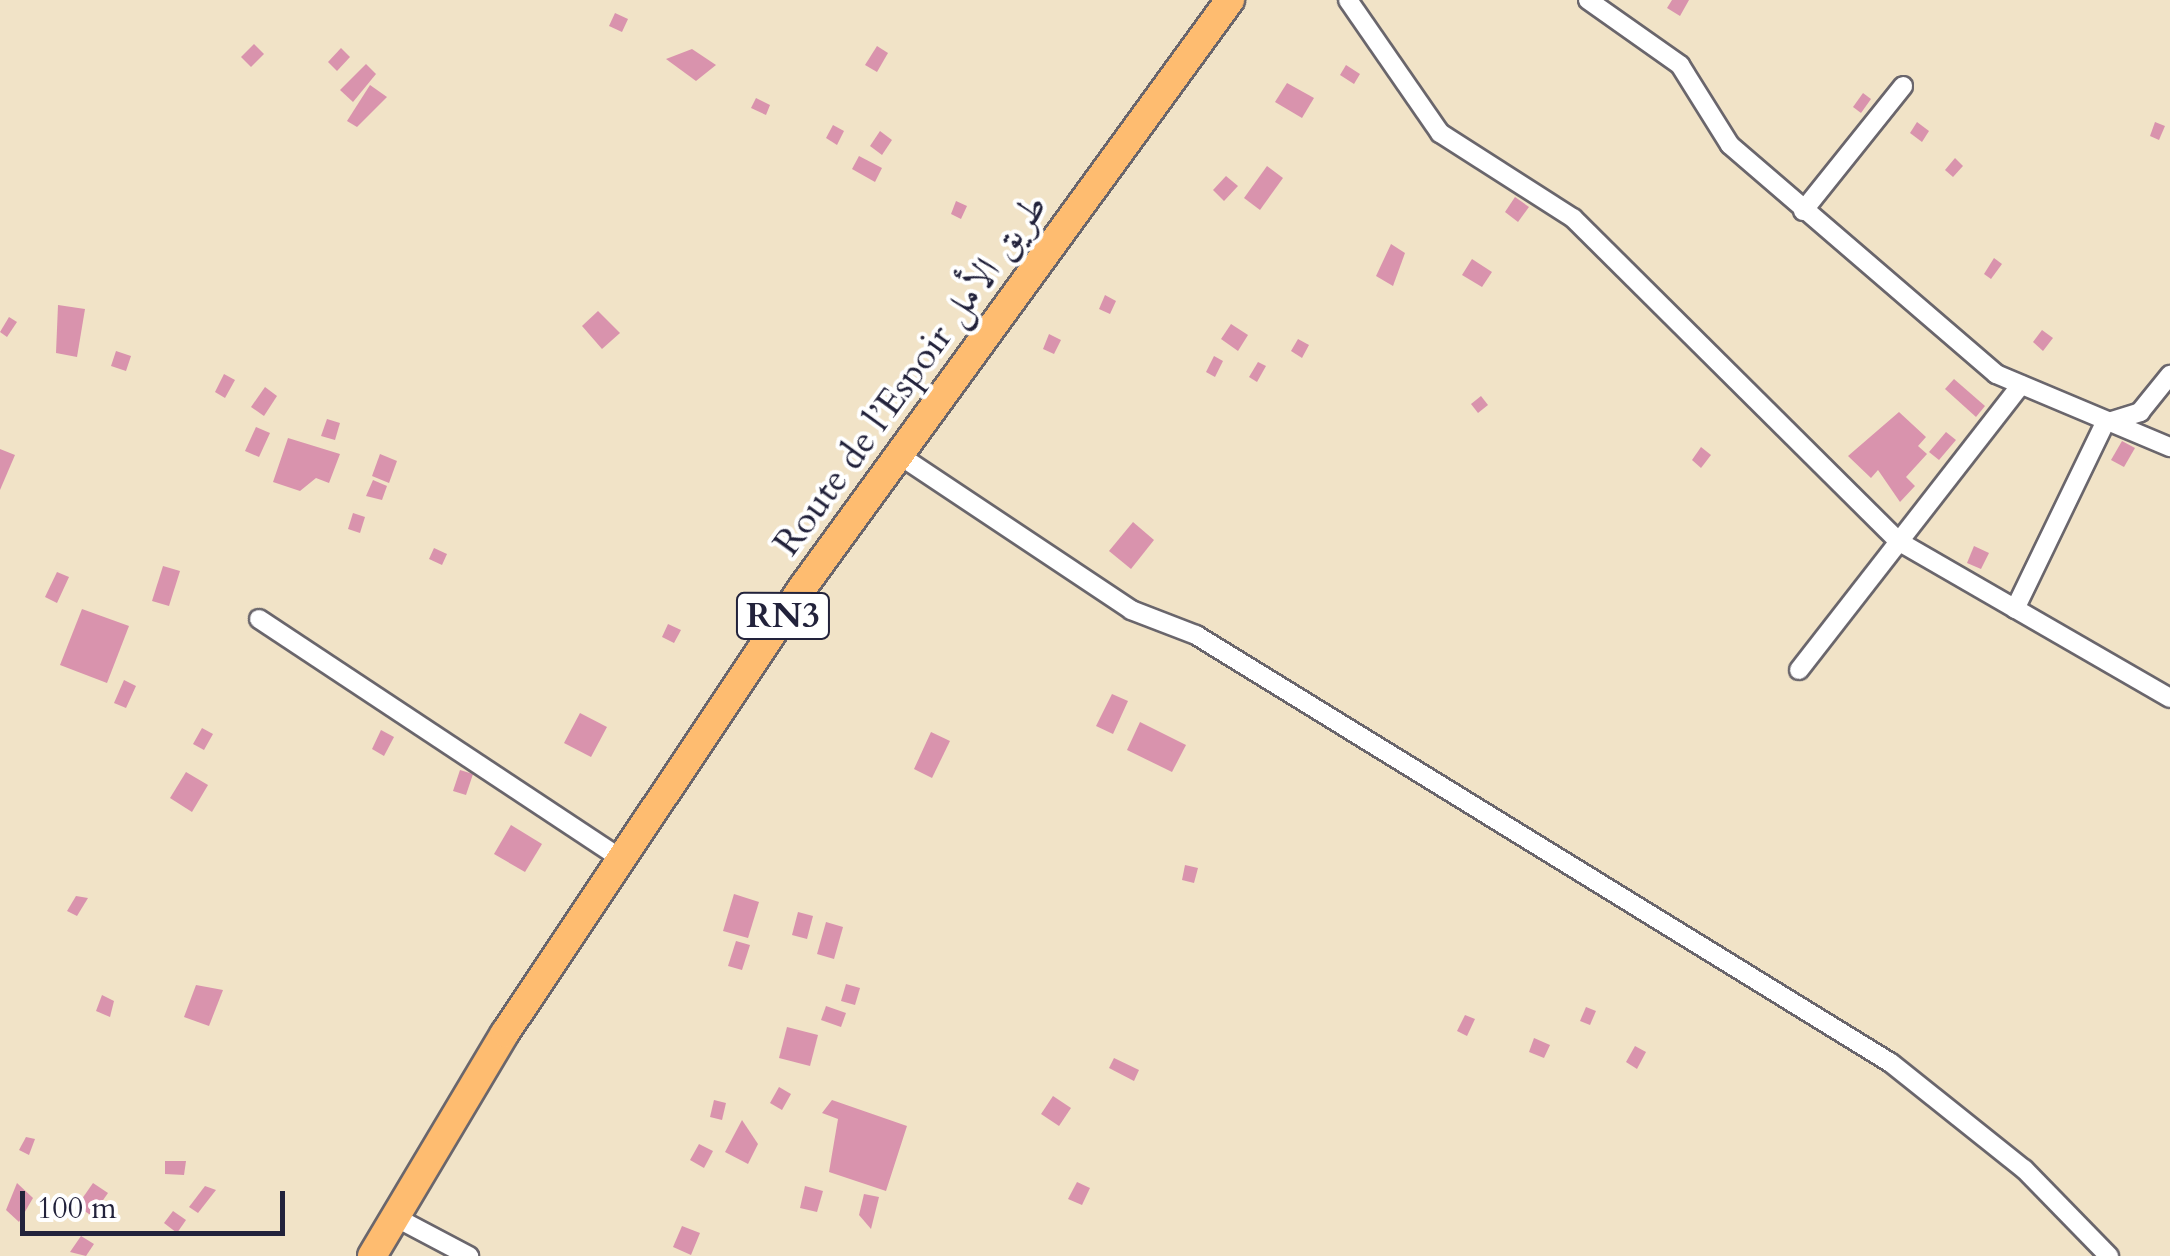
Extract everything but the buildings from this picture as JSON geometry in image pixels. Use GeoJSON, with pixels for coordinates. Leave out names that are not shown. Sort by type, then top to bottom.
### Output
{"type":"FeatureCollection","features":[{"type":"Feature","properties":{"kind":"highway","name":"Route de l’Espoir طريق الأمل"},"geometry":{"type":"LineString","coordinates":[[372,1256],[619,857],[898,455],[1230,0]]}},
{"type":"Feature","properties":{"kind":"street"},"geometry":{"type":"LineString","coordinates":[[1348,0],[1440,134],[1573,218],[1898,542],[2170,698]]}},
{"type":"Feature","properties":{"kind":"street"},"geometry":{"type":"LineString","coordinates":[[1588,0],[1680,65],[1730,146],[1803,212],[2020,386],[2118,419],[2170,447]]}},
{"type":"Feature","properties":{"kind":"street"},"geometry":{"type":"LineString","coordinates":[[1803,212],[1903,86]]}},
{"type":"Feature","properties":{"kind":"street"},"geometry":{"type":"LineString","coordinates":[[2015,609],[2105,423],[2140,412],[2170,375]]}},
{"type":"Feature","properties":{"kind":"street"},"geometry":{"type":"LineString","coordinates":[[1800,670],[2020,386]]}},
{"type":"Feature","properties":{"kind":"street"},"geometry":{"type":"LineString","coordinates":[[898,455],[1131,610],[1196,635],[1891,1063],[2024,1169],[2109,1256]]}},
{"type":"Feature","properties":{"kind":"street"},"geometry":{"type":"LineString","coordinates":[[258,619],[619,857]]}},
{"type":"Feature","properties":{"kind":"street"},"geometry":{"type":"LineString","coordinates":[[395,1217],[469,1256]]}}]}
